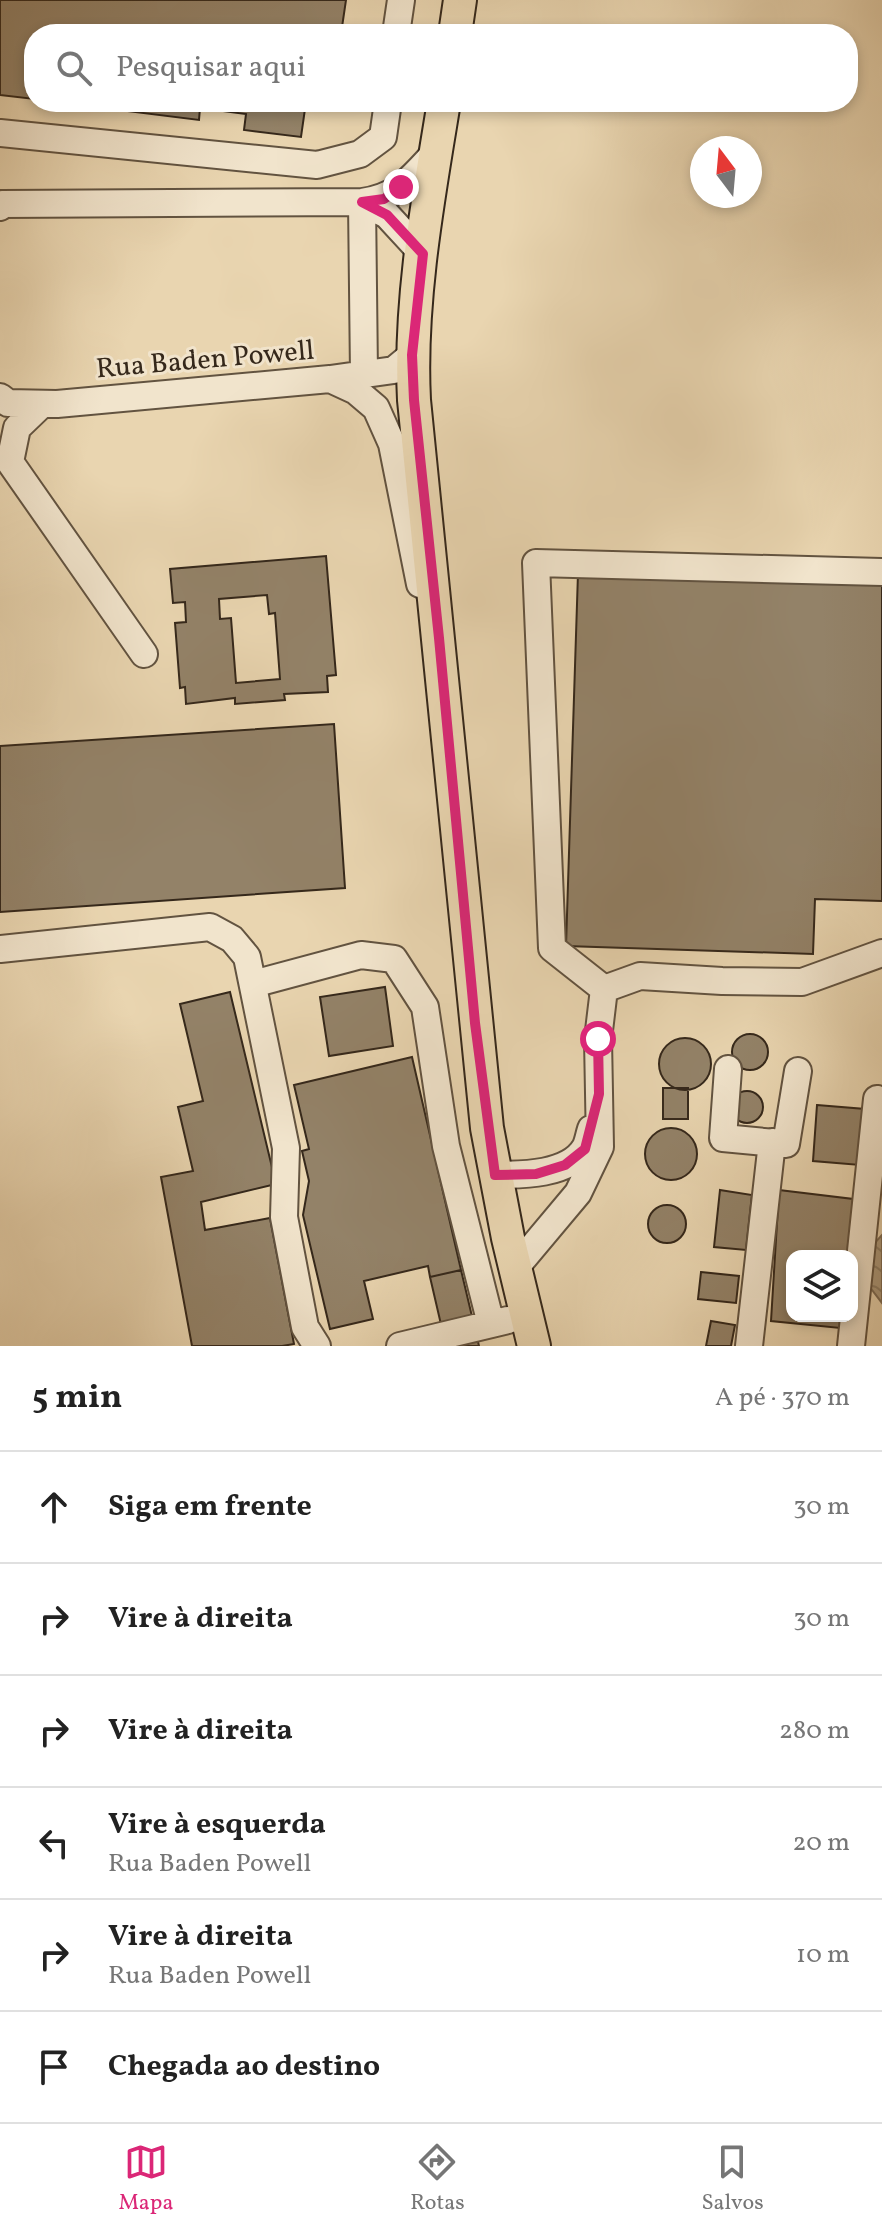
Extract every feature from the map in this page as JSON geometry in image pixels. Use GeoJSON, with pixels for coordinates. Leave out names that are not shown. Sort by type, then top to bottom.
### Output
{"type":"FeatureCollection","features":[{"type":"Feature","properties":{"kind":"main road"},"geometry":{"type":"LineString","coordinates":[[456,24],[460,0]]}},
{"type":"Feature","properties":{"kind":"main road"},"geometry":{"type":"LineString","coordinates":[[442,112],[427,211],[412,355],[414,400],[475,1023],[495,1175],[530,1331]]}},
{"type":"Feature","properties":{"kind":"street"},"geometry":{"type":"LineString","coordinates":[[397,24],[401,0]]}},
{"type":"Feature","properties":{"kind":"street"},"geometry":{"type":"LineString","coordinates":[[0,133],[317,165],[360,154],[383,137],[387,112]]}},
{"type":"Feature","properties":{"kind":"street"},"geometry":{"type":"LineString","coordinates":[[1,204],[362,202],[384,199],[401,187],[436,152]]}},
{"type":"Feature","properties":{"kind":"street"},"geometry":{"type":"LineString","coordinates":[[362,202],[387,215],[423,254]]}},
{"type":"Feature","properties":{"kind":"street"},"geometry":{"type":"LineString","coordinates":[[362,202],[364,374]]}},
{"type":"Feature","properties":{"kind":"street","name":"Rua Baden Powell"},"geometry":{"type":"LineString","coordinates":[[0,397],[8,403],[42,404],[330,379],[394,370],[412,355]]}},
{"type":"Feature","properties":{"kind":"street"},"geometry":{"type":"LineString","coordinates":[[330,379],[356,391],[376,408],[392,444],[429,631],[443,677]]}},
{"type":"Feature","properties":{"kind":"street"},"geometry":{"type":"LineString","coordinates":[[42,404],[17,428],[5,452],[144,654]]}},
{"type":"Feature","properties":{"kind":"street"},"geometry":{"type":"LineString","coordinates":[[604,989],[552,948],[536,563],[882,572]]}},
{"type":"Feature","properties":{"kind":"street"},"geometry":{"type":"LineString","coordinates":[[0,949],[210,927],[232,939],[247,957],[286,1148],[284,1217],[305,1327],[317,1346]]}},
{"type":"Feature","properties":{"kind":"street"},"geometry":{"type":"LineString","coordinates":[[604,989],[640,976],[802,982],[882,953]]}},
{"type":"Feature","properties":{"kind":"street"},"geometry":{"type":"LineString","coordinates":[[253,984],[361,955],[394,959],[425,1007],[446,1146],[491,1324]]}},
{"type":"Feature","properties":{"kind":"street"},"geometry":{"type":"LineString","coordinates":[[516,1267],[578,1193],[600,1147],[598,1039],[604,989]]}},
{"type":"Feature","properties":{"kind":"street"},"geometry":{"type":"LineString","coordinates":[[728,1069],[723,1138],[786,1144],[798,1071]]}},
{"type":"Feature","properties":{"kind":"street"},"geometry":{"type":"LineString","coordinates":[[495,1175],[536,1174],[565,1165],[585,1149],[599,1094]]}},
{"type":"Feature","properties":{"kind":"street"},"geometry":{"type":"LineString","coordinates":[[851,1346],[877,1099]]}},
{"type":"Feature","properties":{"kind":"street"},"geometry":{"type":"LineString","coordinates":[[749,1346],[772,1142]]}},
{"type":"Feature","properties":{"kind":"street"},"geometry":{"type":"LineString","coordinates":[[400,1346],[491,1324],[530,1331]]}},
{"type":"Feature","properties":{"kind":"water"},"geometry":{"type":"Polygon","coordinates":[[[882,1235],[882,1303],[869,1286],[872,1246],[882,1235]]]}},
{"type":"Feature","properties":{"kind":"building"},"geometry":{"type":"Polygon","coordinates":[[[0,0],[346,0],[342,24],[24,24],[24,98],[0,95],[0,0]]]}},
{"type":"Feature","properties":{"kind":"building"},"geometry":{"type":"Polygon","coordinates":[[[135,112],[200,112],[199,120],[135,112]]]}},
{"type":"Feature","properties":{"kind":"building"},"geometry":{"type":"Polygon","coordinates":[[[231,112],[305,112],[301,137],[244,130],[246,114],[231,112]]]}},
{"type":"Feature","properties":{"kind":"building"},"geometry":{"type":"Polygon","coordinates":[[[326,556],[336,675],[327,676],[328,692],[284,694],[285,700],[235,704],[235,698],[186,704],[185,687],[180,688],[175,623],[186,622],[185,602],[173,603],[170,569],[326,556]],[[267,595],[219,599],[220,619],[231,618],[236,683],[280,679],[275,613],[269,614],[267,595]]]}},
{"type":"Feature","properties":{"kind":"building"},"geometry":{"type":"Polygon","coordinates":[[[578,573],[882,582],[882,901],[815,899],[813,954],[566,946],[578,573]]]}},
{"type":"Feature","properties":{"kind":"building"},"geometry":{"type":"Polygon","coordinates":[[[334,724],[345,888],[0,912],[0,746],[334,724]]]}},
{"type":"Feature","properties":{"kind":"building"},"geometry":{"type":"Polygon","coordinates":[[[385,987],[393,1046],[329,1056],[320,997],[385,987]]]}},
{"type":"Feature","properties":{"kind":"building"},"geometry":{"type":"Polygon","coordinates":[[[230,992],[276,1184],[201,1202],[205,1230],[270,1218],[294,1344],[282,1346],[192,1346],[161,1177],[193,1171],[178,1107],[203,1101],[180,1004],[230,992]]]}},
{"type":"Feature","properties":{"kind":"building"},"geometry":{"type":"Polygon","coordinates":[[[750,1034],[763,1039],[768,1052],[763,1065],[750,1070],[737,1065],[732,1052],[737,1039],[750,1034]]]}},
{"type":"Feature","properties":{"kind":"building"},"geometry":{"type":"Polygon","coordinates":[[[685,1038],[703,1046],[711,1064],[703,1082],[685,1090],[667,1082],[659,1064],[667,1046],[685,1038]]]}},
{"type":"Feature","properties":{"kind":"building"},"geometry":{"type":"Polygon","coordinates":[[[412,1057],[461,1270],[430,1277],[428,1266],[364,1281],[373,1319],[330,1329],[303,1215],[309,1181],[302,1151],[309,1149],[294,1085],[412,1057]]]}},
{"type":"Feature","properties":{"kind":"building"},"geometry":{"type":"Polygon","coordinates":[[[663,1088],[688,1088],[688,1119],[663,1119],[663,1088]]]}},
{"type":"Feature","properties":{"kind":"building"},"geometry":{"type":"Polygon","coordinates":[[[747,1091],[759,1095],[763,1107],[759,1119],[747,1123],[735,1119],[731,1107],[735,1095],[747,1091]]]}},
{"type":"Feature","properties":{"kind":"building"},"geometry":{"type":"Polygon","coordinates":[[[817,1105],[865,1109],[860,1165],[813,1161],[817,1105]]]}},
{"type":"Feature","properties":{"kind":"building"},"geometry":{"type":"Polygon","coordinates":[[[671,1128],[689,1136],[697,1154],[689,1172],[671,1180],[653,1172],[645,1154],[653,1136],[671,1128]]]}},
{"type":"Feature","properties":{"kind":"building"},"geometry":{"type":"Polygon","coordinates":[[[720,1190],[752,1195],[746,1250],[714,1247],[720,1190]]]}},
{"type":"Feature","properties":{"kind":"building"},"geometry":{"type":"Polygon","coordinates":[[[779,1190],[853,1199],[849,1250],[786,1250],[786,1322],[840,1322],[840,1328],[771,1321],[779,1190]]]}},
{"type":"Feature","properties":{"kind":"building"},"geometry":{"type":"Polygon","coordinates":[[[667,1205],[680,1211],[686,1224],[680,1237],[667,1243],[654,1237],[648,1224],[654,1211],[667,1205]]]}},
{"type":"Feature","properties":{"kind":"building"},"geometry":{"type":"Polygon","coordinates":[[[461,1270],[479,1346],[446,1346],[430,1277],[461,1270]]]}},
{"type":"Feature","properties":{"kind":"building"},"geometry":{"type":"Polygon","coordinates":[[[701,1272],[739,1276],[736,1303],[698,1299],[701,1272]]]}},
{"type":"Feature","properties":{"kind":"building"},"geometry":{"type":"Polygon","coordinates":[[[711,1321],[735,1325],[731,1346],[706,1346],[711,1321]]]}},
{"type":"Feature","properties":{"kind":"route"},"geometry":{"type":"LineString","coordinates":[[401,187],[384,199],[362,202],[387,215],[423,254],[412,355],[414,400],[475,1023],[495,1175],[536,1174],[565,1165],[585,1149],[599,1094],[598,1039]]}}]}
